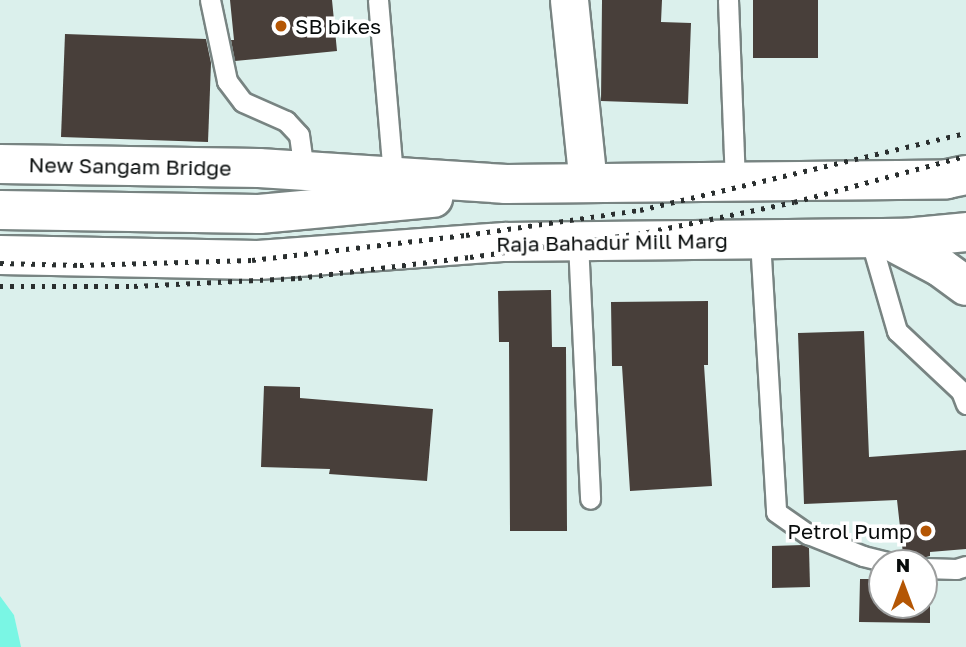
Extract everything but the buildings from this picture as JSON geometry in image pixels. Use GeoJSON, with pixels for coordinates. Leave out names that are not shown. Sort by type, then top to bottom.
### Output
{"type":"FeatureCollection","features":[{"type":"Feature","properties":{"kind":"highway","name":"New Sangam Bridge"},"geometry":{"type":"LineString","coordinates":[[0,164],[303,170]]}},
{"type":"Feature","properties":{"kind":"highway"},"geometry":{"type":"LineString","coordinates":[[303,170],[506,184],[947,178],[966,175]]}},
{"type":"Feature","properties":{"kind":"highway"},"geometry":{"type":"LineString","coordinates":[[0,210],[259,214],[589,183]]}},
{"type":"Feature","properties":{"kind":"highway"},"geometry":{"type":"LineString","coordinates":[[362,253],[363,205]]}},
{"type":"Feature","properties":{"kind":"highway","name":"Raja Bahadur Mill Marg"},"geometry":{"type":"LineString","coordinates":[[0,255],[258,260],[505,242],[877,238],[966,232]]}},
{"type":"Feature","properties":{"kind":"highway"},"geometry":{"type":"LineString","coordinates":[[877,238],[940,267],[966,286]]}},
{"type":"Feature","properties":{"kind":"street"},"geometry":{"type":"LineString","coordinates":[[569,0],[589,183]]}},
{"type":"Feature","properties":{"kind":"lane"},"geometry":{"type":"LineString","coordinates":[[210,0],[227,81],[243,102],[286,121],[299,135],[303,170]]}},
{"type":"Feature","properties":{"kind":"lane"},"geometry":{"type":"LineString","coordinates":[[378,0],[393,176]]}},
{"type":"Feature","properties":{"kind":"lane"},"geometry":{"type":"LineString","coordinates":[[728,0],[735,182]]}},
{"type":"Feature","properties":{"kind":"lane"},"geometry":{"type":"LineString","coordinates":[[877,238],[897,331],[961,391],[966,404]]}},
{"type":"Feature","properties":{"kind":"lane"},"geometry":{"type":"LineString","coordinates":[[760,240],[776,512],[808,534],[868,557]]}},
{"type":"Feature","properties":{"kind":"lane"},"geometry":{"type":"LineString","coordinates":[[578,242],[590,499]]}},
{"type":"Feature","properties":{"kind":"lane"},"geometry":{"type":"LineString","coordinates":[[938,568],[956,569],[966,566]]}},
{"type":"Feature","properties":{"kind":"shaded area"},"geometry":{"type":"Polygon","coordinates":[[[0,0],[966,0],[966,647],[20,647],[14,615],[0,596],[0,0]]]}},
{"type":"Feature","properties":{"kind":"shaded area"},"geometry":{"type":"Polygon","coordinates":[[[0,596],[14,615],[21,647],[0,647],[0,596]]]}},
{"type":"Feature","properties":{"kind":"railway"},"geometry":{"type":"LineString","coordinates":[[0,263],[80,265],[252,260],[466,235],[640,210],[966,133]]}},
{"type":"Feature","properties":{"kind":"railway"},"geometry":{"type":"LineString","coordinates":[[0,286],[134,286],[298,278],[470,257],[648,232],[794,202],[966,156]]}},
{"type":"Feature","properties":{"kind":"place","name":"SB bikes"},"geometry":{"type":"Point","coordinates":[281,26]}},
{"type":"Feature","properties":{"kind":"place","name":"Petrol Pump"},"geometry":{"type":"Point","coordinates":[926,531]}}]}
